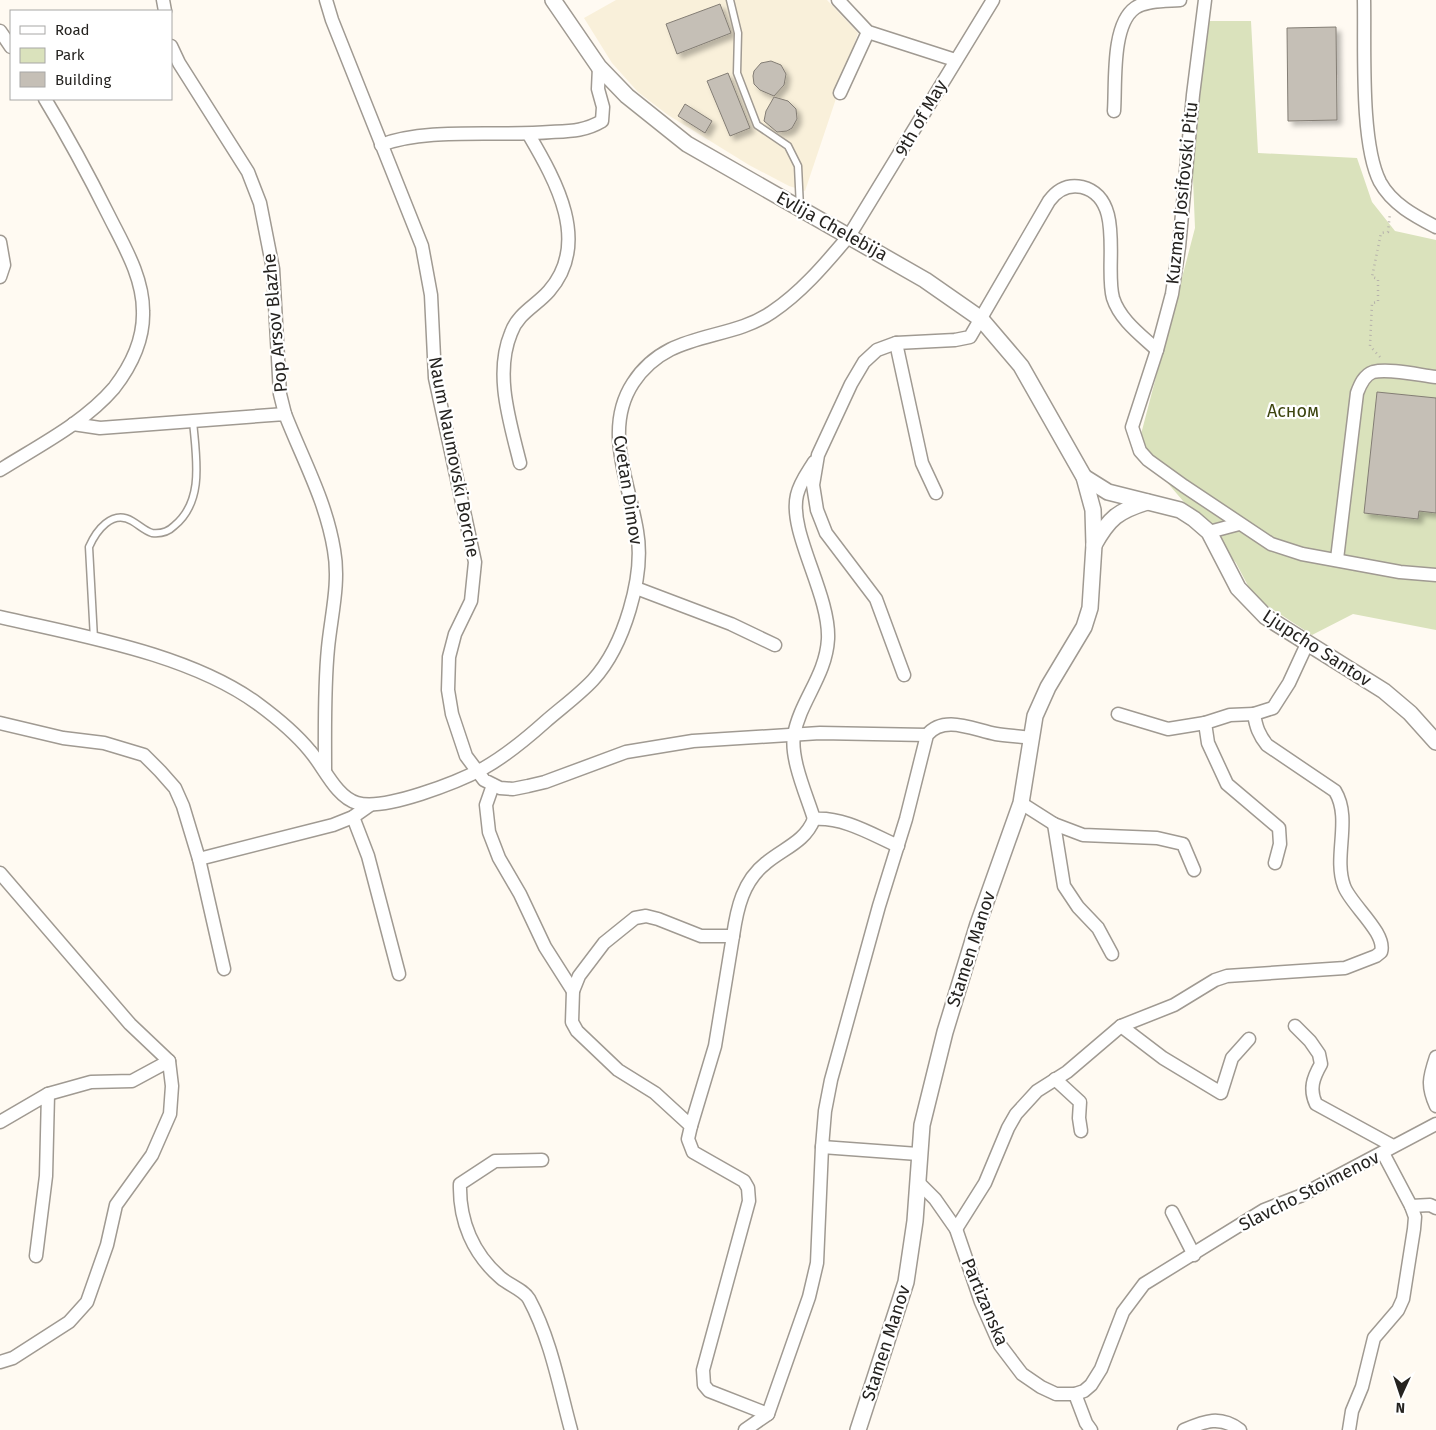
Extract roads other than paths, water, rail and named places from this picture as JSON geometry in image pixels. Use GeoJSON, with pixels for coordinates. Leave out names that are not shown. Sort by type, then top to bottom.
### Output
{"type":"FeatureCollection","features":[{"type":"Feature","properties":{"kind":"street","name":"Naum Naumovski Borche"},"geometry":{"type":"LineString","coordinates":[[326,0],[332,20],[422,246],[428,273],[435,378],[475,562],[471,601],[455,634],[450,657],[448,683],[452,714],[466,756],[476,772]]}},
{"type":"Feature","properties":{"kind":"street","name":"Evlija Chelebija"},"geometry":{"type":"LineString","coordinates":[[553,0],[599,67],[627,96],[688,144],[926,280],[982,319],[1021,366],[1084,477]]}},
{"type":"Feature","properties":{"kind":"street"},"geometry":{"type":"LineString","coordinates":[[838,0],[868,32],[955,60]]}},
{"type":"Feature","properties":{"kind":"street","name":"9th of May"},"geometry":{"type":"LineString","coordinates":[[849,236],[993,0]]}},
{"type":"Feature","properties":{"kind":"street"},"geometry":{"type":"LineString","coordinates":[[1114,111],[1118,38],[1125,17],[1136,7],[1180,0]]}},
{"type":"Feature","properties":{"kind":"street","name":"Kuzman Josifovski Pitu"},"geometry":{"type":"LineString","coordinates":[[1205,0],[1192,105],[1179,247],[1172,294],[1157,350],[1132,427],[1140,450],[1148,460],[1239,524],[1271,544],[1302,554],[1400,572],[1436,576]]}},
{"type":"Feature","properties":{"kind":"street"},"geometry":{"type":"LineString","coordinates":[[1364,0],[1368,130],[1373,163],[1381,184],[1391,196],[1407,211],[1436,227]]}},
{"type":"Feature","properties":{"kind":"street"},"geometry":{"type":"LineString","coordinates":[[0,31],[10,46]]}},
{"type":"Feature","properties":{"kind":"street"},"geometry":{"type":"LineString","coordinates":[[840,93],[868,32]]}},
{"type":"Feature","properties":{"kind":"street","name":"Pop Arsov Blazhe"},"geometry":{"type":"LineString","coordinates":[[172,48],[248,172],[260,203],[273,269],[280,394],[285,414],[299,450],[316,482],[326,513],[335,552],[336,577],[326,684],[325,770]]}},
{"type":"Feature","properties":{"kind":"street"},"geometry":{"type":"LineString","coordinates":[[381,145],[411,136],[528,134],[589,129],[602,121],[603,108],[598,90],[599,67]]}},
{"type":"Feature","properties":{"kind":"street"},"geometry":{"type":"LineString","coordinates":[[0,470],[73,424],[114,388],[132,361],[139,346],[144,312],[136,273],[127,252],[77,152],[46,100]]}},
{"type":"Feature","properties":{"kind":"street"},"geometry":{"type":"LineString","coordinates":[[520,463],[506,406],[505,356],[510,333],[518,319],[548,292],[567,260],[569,231],[559,194],[528,134]]}},
{"type":"Feature","properties":{"kind":"street"},"geometry":{"type":"LineString","coordinates":[[768,1414],[717,1395],[704,1385],[703,1370],[749,1202],[748,1188],[744,1181],[693,1152],[688,1139],[715,1046],[733,936],[742,894],[752,877],[765,863],[809,831],[814,819],[795,757],[794,735],[824,665],[828,637],[822,598],[798,522],[796,509],[802,482],[818,455],[851,384],[864,362],[877,350],[896,343],[955,340],[970,337],[1049,201],[1064,188],[1077,186],[1090,189],[1107,211],[1111,231],[1113,297],[1120,313],[1157,350]]}},
{"type":"Feature","properties":{"kind":"street","name":"Cvetan Dimov"},"geometry":{"type":"LineString","coordinates":[[370,805],[395,801],[444,786],[476,772],[523,741],[594,679],[608,659],[617,641],[636,588],[638,535],[618,432],[618,414],[634,381],[644,370],[670,349],[695,338],[733,330],[771,313],[820,271],[849,236]]}},
{"type":"Feature","properties":{"kind":"street"},"geometry":{"type":"LineString","coordinates":[[0,242],[4,264],[0,277]]}},
{"type":"Feature","properties":{"kind":"street"},"geometry":{"type":"LineString","coordinates":[[896,343],[922,463],[936,493]]}},
{"type":"Feature","properties":{"kind":"street"},"geometry":{"type":"LineString","coordinates":[[1337,559],[1357,393],[1362,382],[1372,372],[1384,371],[1436,377]]}},
{"type":"Feature","properties":{"kind":"street"},"geometry":{"type":"LineString","coordinates":[[73,424],[100,428],[285,414]]}},
{"type":"Feature","properties":{"kind":"street"},"geometry":{"type":"LineString","coordinates":[[818,455],[813,485],[816,510],[826,533],[876,599],[904,675]]}},
{"type":"Feature","properties":{"kind":"street","name":"Ljupcho Santov"},"geometry":{"type":"LineString","coordinates":[[1084,477],[1108,492],[1180,510],[1209,532],[1238,588],[1266,617],[1384,690],[1435,739]]}},
{"type":"Feature","properties":{"kind":"street","name":"Stamen Manov"},"geometry":{"type":"LineString","coordinates":[[858,1430],[906,1282],[915,1221],[918,1154],[927,1100],[944,1032],[978,924],[1021,803],[1035,716],[1048,687],[1084,627],[1092,593],[1094,545],[1093,510],[1084,477]]}},
{"type":"Feature","properties":{"kind":"street"},"geometry":{"type":"LineString","coordinates":[[1094,545],[1102,532],[1124,510],[1147,502]]}},
{"type":"Feature","properties":{"kind":"street"},"geometry":{"type":"LineString","coordinates":[[1209,532],[1239,524]]}},
{"type":"Feature","properties":{"kind":"street"},"geometry":{"type":"LineString","coordinates":[[636,588],[731,624],[775,645]]}},
{"type":"Feature","properties":{"kind":"street"},"geometry":{"type":"LineString","coordinates":[[0,617],[166,659],[218,680],[257,703],[274,716],[309,750],[340,792],[353,802],[370,805]]}},
{"type":"Feature","properties":{"kind":"street"},"geometry":{"type":"LineString","coordinates":[[1118,714],[1168,729],[1205,723],[1230,716],[1254,714],[1273,708],[1289,683],[1307,644]]}},
{"type":"Feature","properties":{"kind":"street"},"geometry":{"type":"LineString","coordinates":[[956,1229],[985,1183],[1008,1128],[1016,1114],[1037,1090],[1080,1061],[1121,1026],[1174,1005],[1215,980],[1227,976],[1346,968],[1376,956],[1382,949],[1382,941],[1345,890],[1341,879],[1339,856],[1342,825],[1341,800],[1335,792],[1267,745],[1259,736],[1254,714]]}},
{"type":"Feature","properties":{"kind":"street"},"geometry":{"type":"LineString","coordinates":[[0,723],[63,738],[104,743],[144,755],[175,788],[183,806],[199,859],[224,969]]}},
{"type":"Feature","properties":{"kind":"street"},"geometry":{"type":"LineString","coordinates":[[1205,723],[1208,743],[1227,784],[1280,828],[1280,844],[1275,863]]}},
{"type":"Feature","properties":{"kind":"street"},"geometry":{"type":"LineString","coordinates":[[745,1430],[768,1414],[809,1297],[817,1263],[822,1146],[825,1111],[831,1080],[898,846],[927,735],[932,729],[950,724],[995,734],[1031,738]]}},
{"type":"Feature","properties":{"kind":"street"},"geometry":{"type":"LineString","coordinates":[[476,772],[493,785],[513,789],[545,782],[602,760],[659,745],[725,738],[847,733],[927,735]]}},
{"type":"Feature","properties":{"kind":"street"},"geometry":{"type":"LineString","coordinates":[[493,785],[486,805],[489,832],[495,850],[520,894],[545,947],[572,991]]}},
{"type":"Feature","properties":{"kind":"street"},"geometry":{"type":"LineString","coordinates":[[1021,803],[1054,824],[1083,836],[1157,838],[1183,844],[1194,870]]}},
{"type":"Feature","properties":{"kind":"street"},"geometry":{"type":"LineString","coordinates":[[199,859],[333,825],[353,817],[370,805]]}},
{"type":"Feature","properties":{"kind":"street"},"geometry":{"type":"LineString","coordinates":[[353,817],[368,856],[399,974]]}},
{"type":"Feature","properties":{"kind":"street"},"geometry":{"type":"LineString","coordinates":[[814,819],[827,818],[850,824],[898,846]]}},
{"type":"Feature","properties":{"kind":"street"},"geometry":{"type":"LineString","coordinates":[[1054,824],[1064,886],[1078,908],[1098,928],[1112,954]]}},
{"type":"Feature","properties":{"kind":"street"},"geometry":{"type":"LineString","coordinates":[[0,873],[130,1024],[169,1061],[172,1086],[170,1114],[152,1155],[116,1205],[107,1245],[87,1302],[69,1322],[13,1358],[0,1362]]}},
{"type":"Feature","properties":{"kind":"street"},"geometry":{"type":"LineString","coordinates":[[691,1126],[655,1092],[618,1070],[577,1031],[572,1022],[572,991],[580,976],[604,943],[635,918],[646,916],[658,919],[701,936],[733,936]]}},
{"type":"Feature","properties":{"kind":"street"},"geometry":{"type":"LineString","coordinates":[[1121,1026],[1162,1058],[1221,1093],[1232,1058],[1249,1039]]}},
{"type":"Feature","properties":{"kind":"street"},"geometry":{"type":"LineString","coordinates":[[1295,1026],[1310,1041],[1319,1054],[1321,1064],[1313,1078],[1312,1086],[1312,1094],[1316,1104],[1388,1149],[1415,1217],[1403,1300],[1398,1310],[1374,1338],[1362,1387],[1352,1411],[1349,1430]]}},
{"type":"Feature","properties":{"kind":"street"},"geometry":{"type":"LineString","coordinates":[[1436,1057],[1428,1079],[1431,1096],[1436,1106]]}},
{"type":"Feature","properties":{"kind":"street"},"geometry":{"type":"LineString","coordinates":[[0,1122],[48,1094],[91,1082],[132,1081],[169,1061]]}},
{"type":"Feature","properties":{"kind":"street"},"geometry":{"type":"LineString","coordinates":[[1055,1079],[1078,1098],[1080,1106],[1078,1118],[1081,1131]]}},
{"type":"Feature","properties":{"kind":"street"},"geometry":{"type":"LineString","coordinates":[[36,1256],[46,1176],[48,1094]]}},
{"type":"Feature","properties":{"kind":"street","name":"Slavcho Stoimenov"},"geometry":{"type":"LineString","coordinates":[[1075,1394],[1091,1385],[1101,1369],[1114,1330],[1134,1295],[1152,1279],[1194,1255],[1264,1210],[1300,1196],[1436,1124]]}},
{"type":"Feature","properties":{"kind":"street"},"geometry":{"type":"LineString","coordinates":[[822,1146],[918,1154]]}},
{"type":"Feature","properties":{"kind":"street"},"geometry":{"type":"LineString","coordinates":[[542,1160],[495,1161],[460,1184],[460,1204],[464,1228],[482,1257],[500,1278],[528,1297],[554,1357],[571,1430]]}},
{"type":"Feature","properties":{"kind":"street","name":"Partizanska"},"geometry":{"type":"LineString","coordinates":[[917,1181],[935,1199],[956,1229],[981,1302],[1000,1344],[1022,1374],[1041,1388],[1056,1394],[1075,1394]]}},
{"type":"Feature","properties":{"kind":"street"},"geometry":{"type":"LineString","coordinates":[[1411,1206],[1430,1205],[1436,1208]]}},
{"type":"Feature","properties":{"kind":"street"},"geometry":{"type":"LineString","coordinates":[[1172,1212],[1194,1255]]}},
{"type":"Feature","properties":{"kind":"street"},"geometry":{"type":"LineString","coordinates":[[1075,1394],[1088,1428]]}},
{"type":"Feature","properties":{"kind":"street"},"geometry":{"type":"LineString","coordinates":[[1184,1430],[1213,1419],[1230,1423],[1240,1430]]}},
{"type":"Feature","properties":{"kind":"lane"},"geometry":{"type":"LineString","coordinates":[[730,0],[738,32],[737,73],[757,125],[788,146],[798,166],[800,209]]}},
{"type":"Feature","properties":{"kind":"lane"},"geometry":{"type":"LineString","coordinates":[[94,640],[90,547],[94,538],[102,526],[116,518],[130,520],[153,533],[167,532],[179,522],[194,499],[196,463],[193,421]]}},
{"type":"Feature","properties":{"kind":"park label","name":"Асном"},"geometry":{"type":"Point","coordinates":[1293,411]}}]}
